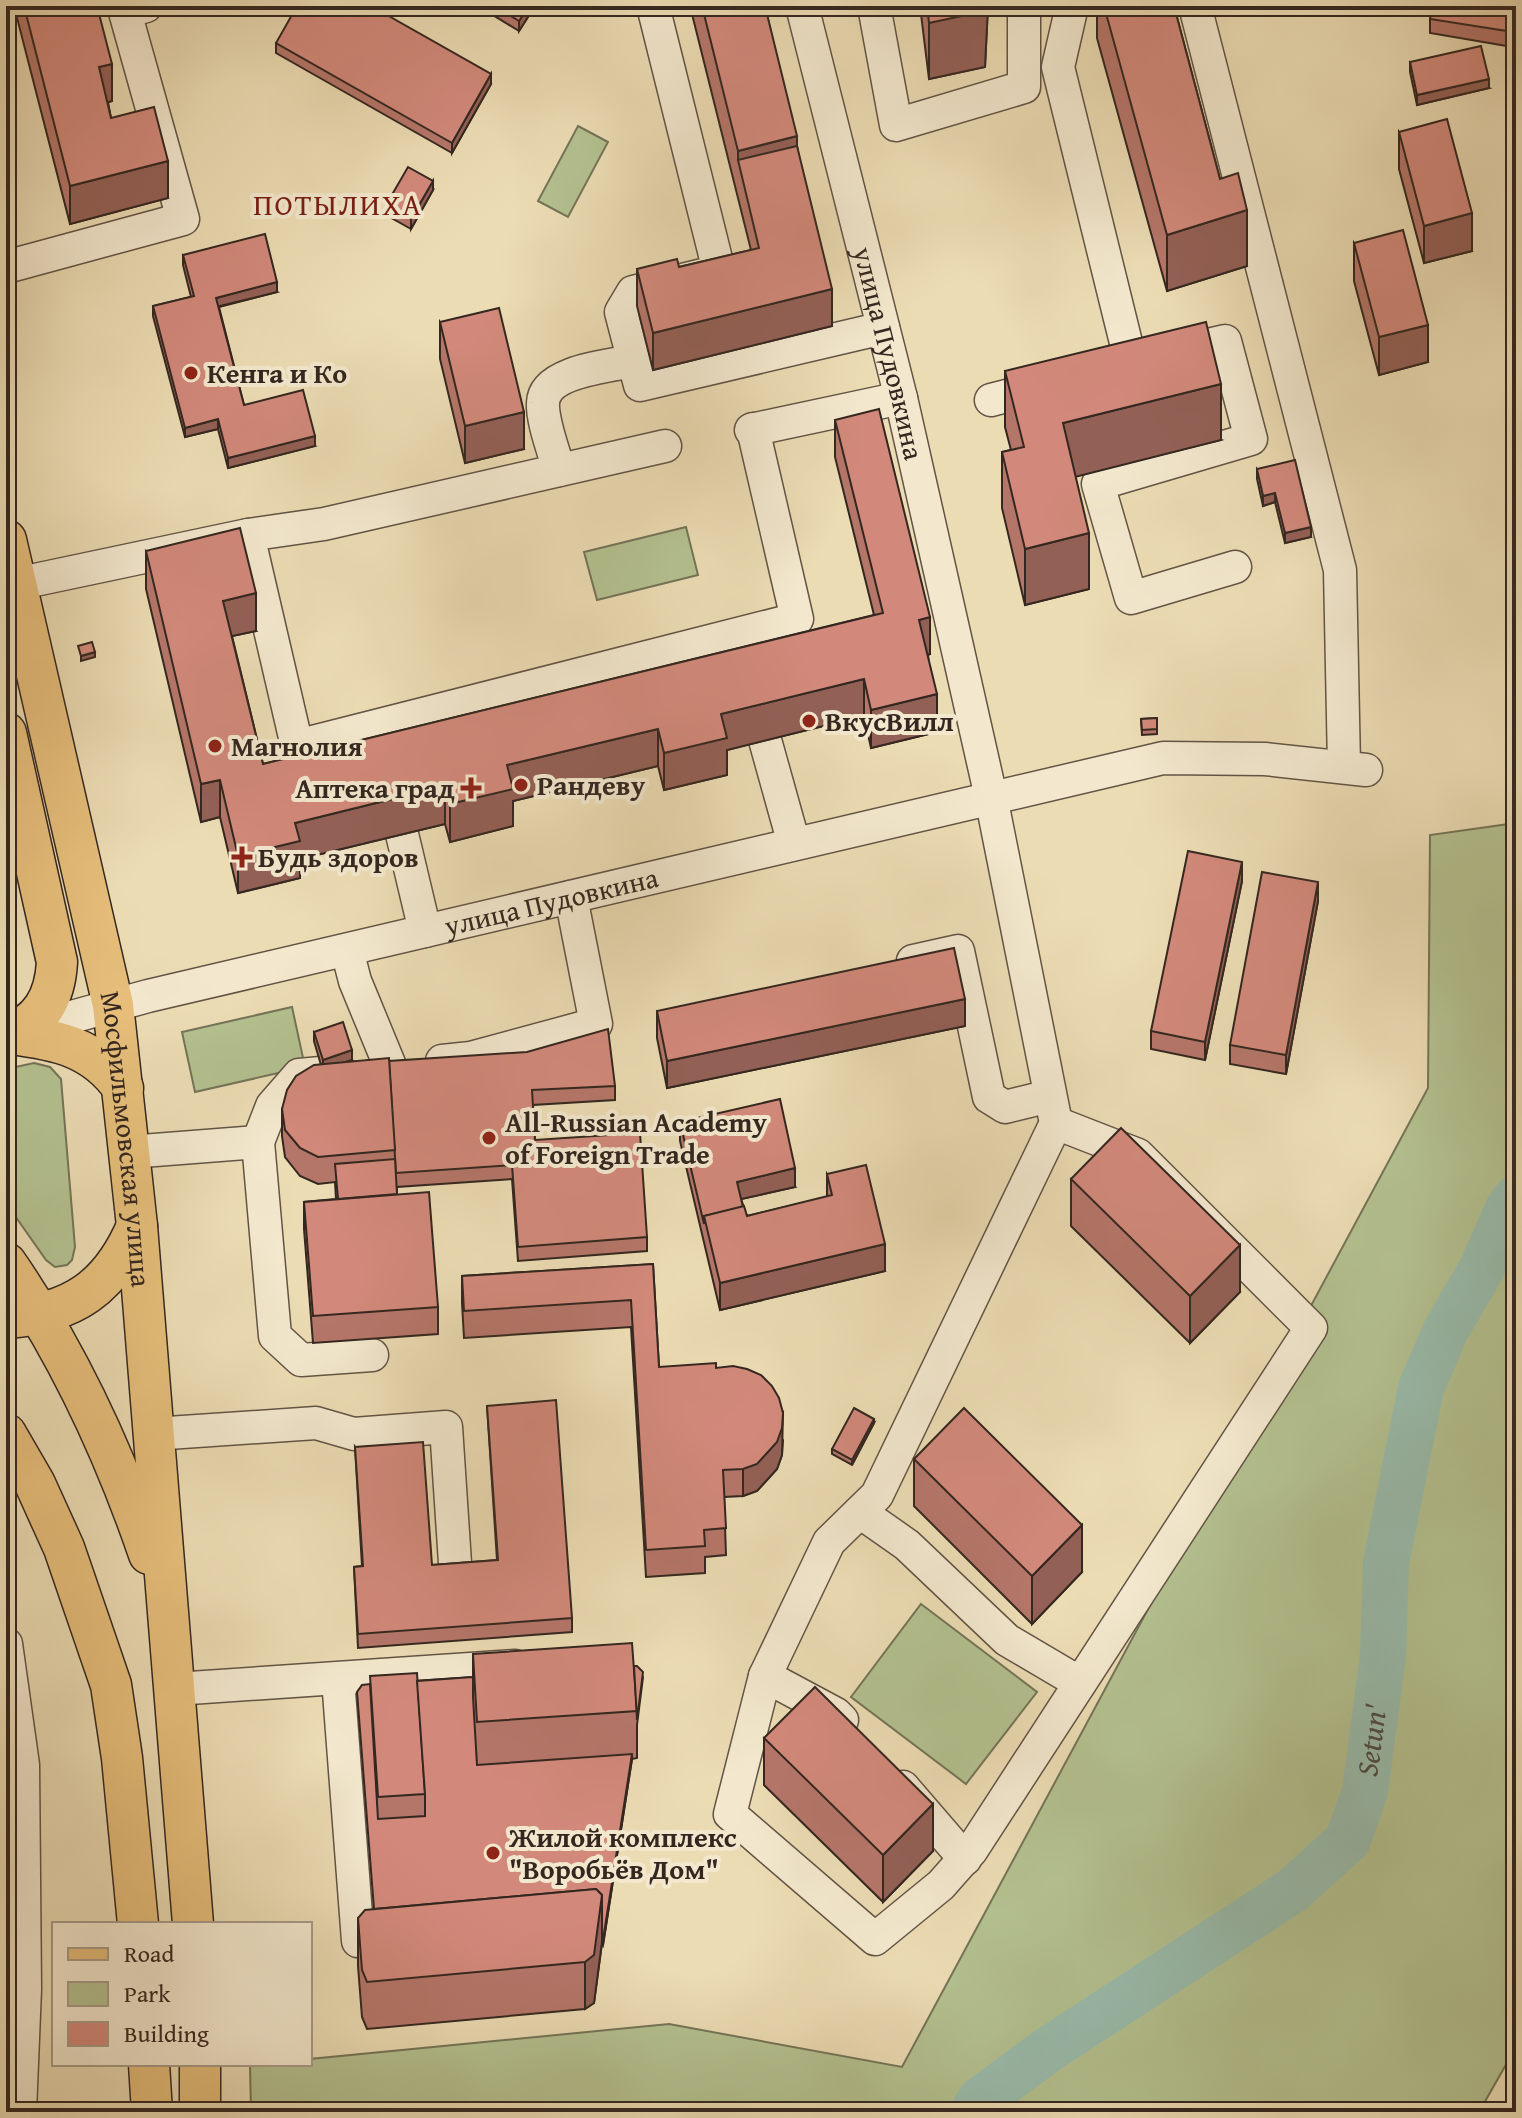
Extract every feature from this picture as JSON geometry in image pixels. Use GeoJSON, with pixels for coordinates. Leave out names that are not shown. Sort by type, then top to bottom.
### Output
{"type":"FeatureCollection","features":[{"type":"Feature","properties":{"kind":"main road","name":"Мосфильмовская улица"},"geometry":{"type":"LineString","coordinates":[[6,540],[113,1005],[137,1226],[193,1922]]}},
{"type":"Feature","properties":{"kind":"main road","name":"Мосфильмовская улица"},"geometry":{"type":"LineString","coordinates":[[6,733],[57,962],[56,983],[49,1001],[36,1018],[8,1034]]}},
{"type":"Feature","properties":{"kind":"main road"},"geometry":{"type":"LineString","coordinates":[[8,1034],[35,1037],[85,1051],[110,1071],[123,1088]]}},
{"type":"Feature","properties":{"kind":"main road"},"geometry":{"type":"LineString","coordinates":[[24,1316],[65,1305],[100,1284],[125,1254],[137,1226]]}},
{"type":"Feature","properties":{"kind":"main road"},"geometry":{"type":"LineString","coordinates":[[6,1263],[24,1316],[107,1447],[167,1607]]}},
{"type":"Feature","properties":{"kind":"main road"},"geometry":{"type":"LineString","coordinates":[[6,1434],[35,1484],[59,1535],[111,1685],[138,1922]]}},
{"type":"Feature","properties":{"kind":"main road"},"geometry":{"type":"LineString","coordinates":[[118,1727],[128,1704],[144,1696],[161,1699],[177,1719]]}},
{"type":"Feature","properties":{"kind":"main road"},"geometry":{"type":"LineString","coordinates":[[149,2066],[152,2112]]}},
{"type":"Feature","properties":{"kind":"main road"},"geometry":{"type":"LineString","coordinates":[[200,2066],[200,2112]]}},
{"type":"Feature","properties":{"kind":"street"},"geometry":{"type":"LineString","coordinates":[[6,267],[183,219],[125,12],[146,6]]}},
{"type":"Feature","properties":{"kind":"street"},"geometry":{"type":"LineString","coordinates":[[653,6],[719,271],[633,292],[621,312],[640,385],[883,328]]}},
{"type":"Feature","properties":{"kind":"street","name":"улица Пудовкина"},"geometry":{"type":"LineString","coordinates":[[802,6],[901,398],[991,797],[1053,1110]]}},
{"type":"Feature","properties":{"kind":"street"},"geometry":{"type":"LineString","coordinates":[[874,6],[896,125],[1024,87],[1024,6]]}},
{"type":"Feature","properties":{"kind":"street"},"geometry":{"type":"LineString","coordinates":[[1072,6],[1058,67],[1131,363]]}},
{"type":"Feature","properties":{"kind":"street"},"geometry":{"type":"LineString","coordinates":[[991,797],[1163,758],[1265,759],[1355,768],[1340,570],[1195,6]]}},
{"type":"Feature","properties":{"kind":"street"},"geometry":{"type":"LineString","coordinates":[[991,400],[1225,341],[1251,439],[1098,484],[1131,598],[1235,567]]}},
{"type":"Feature","properties":{"kind":"street"},"geometry":{"type":"LineString","coordinates":[[559,470],[542,405],[545,391],[563,376],[633,361]]}},
{"type":"Feature","properties":{"kind":"street"},"geometry":{"type":"LineString","coordinates":[[248,535],[297,746],[380,741],[739,647],[797,619],[752,429],[901,398]]}},
{"type":"Feature","properties":{"kind":"street"},"geometry":{"type":"LineString","coordinates":[[16,584],[248,535],[324,524],[665,446]]}},
{"type":"Feature","properties":{"kind":"street"},"geometry":{"type":"LineString","coordinates":[[765,740],[794,844]]}},
{"type":"Feature","properties":{"kind":"street","name":"улица Пудовкина"},"geometry":{"type":"LineString","coordinates":[[8,1034],[113,1005],[991,797]]}},
{"type":"Feature","properties":{"kind":"street"},"geometry":{"type":"LineString","coordinates":[[402,834],[425,931]]}},
{"type":"Feature","properties":{"kind":"street"},"geometry":{"type":"LineString","coordinates":[[372,1355],[301,1360],[275,1336],[258,1142],[272,1106],[299,1075],[471,1058],[596,1024],[571,897]]}},
{"type":"Feature","properties":{"kind":"street"},"geometry":{"type":"LineString","coordinates":[[347,950],[355,981],[390,1066]]}},
{"type":"Feature","properties":{"kind":"street"},"geometry":{"type":"LineString","coordinates":[[880,969],[958,951],[989,1097],[1005,1107],[1053,1110],[1138,1155],[1311,1328],[965,1859],[941,1885],[875,1939],[730,1814],[765,1676],[829,1542],[877,1495],[1053,1110]]}},
{"type":"Feature","properties":{"kind":"street"},"geometry":{"type":"LineString","coordinates":[[129,1152],[258,1142]]}},
{"type":"Feature","properties":{"kind":"street"},"geometry":{"type":"LineString","coordinates":[[153,1434],[316,1423],[354,1434],[446,1427],[455,1563]]}},
{"type":"Feature","properties":{"kind":"street"},"geometry":{"type":"LineString","coordinates":[[860,1512],[907,1545],[1007,1640],[1080,1683]]}},
{"type":"Feature","properties":{"kind":"street"},"geometry":{"type":"LineString","coordinates":[[6,1644],[23,1765],[25,1989],[20,2112]]}},
{"type":"Feature","properties":{"kind":"street"},"geometry":{"type":"LineString","coordinates":[[177,1719],[338,1679],[537,1665]]}},
{"type":"Feature","properties":{"kind":"street"},"geometry":{"type":"LineString","coordinates":[[765,1676],[836,1714],[965,1859]]}},
{"type":"Feature","properties":{"kind":"street"},"geometry":{"type":"LineString","coordinates":[[338,1679],[358,1941]]}},
{"type":"Feature","properties":{"kind":"green space"},"geometry":{"type":"Polygon","coordinates":[[[578,126],[608,142],[568,217],[538,201],[578,126]]]}},
{"type":"Feature","properties":{"kind":"green space"},"geometry":{"type":"Polygon","coordinates":[[[686,527],[698,575],[597,600],[584,552],[686,527]]]}},
{"type":"Feature","properties":{"kind":"green space"},"geometry":{"type":"Polygon","coordinates":[[[1516,823],[1516,2047],[1479,2112],[251,2112],[250,2066],[312,2066],[312,2059],[669,2024],[902,2067],[1428,1088],[1430,835],[1516,823]]]}},
{"type":"Feature","properties":{"kind":"green space"},"geometry":{"type":"Polygon","coordinates":[[[292,1007],[305,1067],[195,1092],[182,1032],[292,1007]]]}},
{"type":"Feature","properties":{"kind":"green space"},"geometry":{"type":"Polygon","coordinates":[[[34,1063],[50,1067],[61,1079],[75,1247],[72,1260],[67,1265],[55,1267],[46,1260],[6,1203],[6,1069],[34,1063]]]}},
{"type":"Feature","properties":{"kind":"green space"},"geometry":{"type":"Polygon","coordinates":[[[921,1604],[1037,1692],[966,1784],[851,1697],[921,1604]]]}},
{"type":"Feature","properties":{"kind":"building"},"geometry":{"type":"Polygon","coordinates":[[[24,6],[97,6],[112,64],[99,67],[111,118],[154,107],[168,161],[70,186],[24,6]]]}},
{"type":"Feature","properties":{"kind":"building"},"geometry":{"type":"Polygon","coordinates":[[[297,6],[371,6],[491,74],[452,143],[276,43],[297,6]]]}},
{"type":"Feature","properties":{"kind":"building"},"geometry":{"type":"Polygon","coordinates":[[[494,6],[529,6],[519,21],[494,6]]]}},
{"type":"Feature","properties":{"kind":"building"},"geometry":{"type":"Polygon","coordinates":[[[702,6],[765,6],[797,136],[738,151],[702,6]]]}},
{"type":"Feature","properties":{"kind":"building"},"geometry":{"type":"Polygon","coordinates":[[[927,6],[986,6],[985,11],[929,23],[927,6]]]}},
{"type":"Feature","properties":{"kind":"building"},"geometry":{"type":"Polygon","coordinates":[[[1104,6],[1174,6],[1220,179],[1238,173],[1247,210],[1167,235],[1104,6]]]}},
{"type":"Feature","properties":{"kind":"building"},"geometry":{"type":"Polygon","coordinates":[[[1432,6],[1512,6],[1507,31],[1430,19],[1432,6]]]}},
{"type":"Feature","properties":{"kind":"building"},"geometry":{"type":"Polygon","coordinates":[[[1481,46],[1489,79],[1417,95],[1410,62],[1481,46]]]}},
{"type":"Feature","properties":{"kind":"building"},"geometry":{"type":"Polygon","coordinates":[[[1447,119],[1472,213],[1424,226],[1399,132],[1447,119]]]}},
{"type":"Feature","properties":{"kind":"building"},"geometry":{"type":"Polygon","coordinates":[[[797,146],[832,289],[653,333],[637,269],[677,259],[679,267],[759,248],[738,160],[797,146]]]}},
{"type":"Feature","properties":{"kind":"building"},"geometry":{"type":"Polygon","coordinates":[[[408,167],[433,181],[411,219],[386,205],[408,167]]]}},
{"type":"Feature","properties":{"kind":"building"},"geometry":{"type":"Polygon","coordinates":[[[1403,230],[1428,325],[1379,337],[1354,243],[1403,230]]]}},
{"type":"Feature","properties":{"kind":"building"},"geometry":{"type":"Polygon","coordinates":[[[265,234],[277,282],[216,298],[244,405],[303,390],[315,436],[228,458],[218,419],[185,428],[153,306],[194,296],[183,255],[265,234]]]}},
{"type":"Feature","properties":{"kind":"building"},"geometry":{"type":"Polygon","coordinates":[[[499,308],[524,412],[465,426],[440,322],[499,308]]]}},
{"type":"Feature","properties":{"kind":"building"},"geometry":{"type":"Polygon","coordinates":[[[1206,322],[1221,384],[1063,423],[1089,533],[1025,549],[1002,452],[1024,447],[1005,371],[1206,322]]]}},
{"type":"Feature","properties":{"kind":"building"},"geometry":{"type":"Polygon","coordinates":[[[879,409],[930,617],[919,620],[937,694],[871,710],[864,679],[721,714],[727,738],[664,753],[658,729],[507,765],[513,789],[450,804],[445,786],[295,823],[300,841],[238,856],[220,780],[201,784],[146,551],[240,528],[256,593],[223,601],[263,764],[883,613],[835,420],[879,409]]]}},
{"type":"Feature","properties":{"kind":"building"},"geometry":{"type":"Polygon","coordinates":[[[1295,460],[1311,527],[1285,533],[1275,493],[1263,496],[1257,469],[1295,460]]]}},
{"type":"Feature","properties":{"kind":"building"},"geometry":{"type":"Polygon","coordinates":[[[92,642],[95,652],[81,656],[78,646],[92,642]]]}},
{"type":"Feature","properties":{"kind":"building"},"geometry":{"type":"Polygon","coordinates":[[[1157,718],[1157,729],[1142,730],[1141,719],[1157,718]]]}},
{"type":"Feature","properties":{"kind":"building"},"geometry":{"type":"Polygon","coordinates":[[[1188,851],[1242,862],[1205,1042],[1151,1031],[1188,851]]]}},
{"type":"Feature","properties":{"kind":"building"},"geometry":{"type":"Polygon","coordinates":[[[1262,872],[1318,882],[1286,1055],[1230,1045],[1262,872]]]}},
{"type":"Feature","properties":{"kind":"building"},"geometry":{"type":"Polygon","coordinates":[[[954,948],[965,999],[667,1061],[657,1011],[954,948]]]}},
{"type":"Feature","properties":{"kind":"building"},"geometry":{"type":"Polygon","coordinates":[[[343,1022],[352,1050],[323,1060],[314,1032],[343,1022]]]}},
{"type":"Feature","properties":{"kind":"building"},"geometry":{"type":"Polygon","coordinates":[[[608,1029],[615,1086],[532,1090],[535,1140],[640,1133],[647,1237],[518,1247],[512,1165],[396,1173],[389,1061],[527,1052],[608,1029]]]}},
{"type":"Feature","properties":{"kind":"building"},"geometry":{"type":"Polygon","coordinates":[[[389,1058],[395,1150],[318,1157],[300,1148],[285,1130],[282,1109],[287,1090],[296,1076],[314,1065],[389,1058]]]}},
{"type":"Feature","properties":{"kind":"building"},"geometry":{"type":"Polygon","coordinates":[[[780,1099],[795,1168],[737,1182],[743,1207],[704,1216],[704,1224],[680,1122],[780,1099]]]}},
{"type":"Feature","properties":{"kind":"building"},"geometry":{"type":"Polygon","coordinates":[[[1121,1128],[1240,1245],[1190,1296],[1071,1179],[1121,1128]]]}},
{"type":"Feature","properties":{"kind":"building"},"geometry":{"type":"Polygon","coordinates":[[[395,1159],[397,1194],[338,1199],[335,1164],[395,1159]]]}},
{"type":"Feature","properties":{"kind":"building"},"geometry":{"type":"Polygon","coordinates":[[[866,1165],[885,1244],[720,1283],[704,1216],[744,1206],[747,1216],[832,1195],[827,1174],[866,1165]]]}},
{"type":"Feature","properties":{"kind":"building"},"geometry":{"type":"Polygon","coordinates":[[[429,1192],[438,1307],[313,1316],[304,1202],[429,1192]]]}},
{"type":"Feature","properties":{"kind":"building"},"geometry":{"type":"Polygon","coordinates":[[[653,1264],[659,1367],[716,1363],[716,1368],[733,1366],[747,1369],[761,1375],[772,1386],[783,1413],[777,1442],[757,1464],[743,1469],[723,1470],[726,1528],[704,1530],[705,1546],[646,1550],[631,1300],[464,1311],[462,1276],[653,1264]]]}},
{"type":"Feature","properties":{"kind":"building"},"geometry":{"type":"Polygon","coordinates":[[[556,1400],[572,1618],[358,1634],[354,1567],[363,1566],[355,1447],[423,1442],[432,1565],[498,1560],[487,1406],[556,1400]]]}},
{"type":"Feature","properties":{"kind":"building"},"geometry":{"type":"Polygon","coordinates":[[[854,1408],[874,1419],[852,1460],[832,1449],[854,1408]]]}},
{"type":"Feature","properties":{"kind":"building"},"geometry":{"type":"Polygon","coordinates":[[[964,1408],[1082,1525],[1032,1576],[914,1459],[964,1408]]]}},
{"type":"Feature","properties":{"kind":"building"},"geometry":{"type":"Polygon","coordinates":[[[632,1643],[637,1711],[477,1722],[473,1654],[632,1643]]]}},
{"type":"Feature","properties":{"kind":"building"},"geometry":{"type":"Polygon","coordinates":[[[634,1666],[643,1672],[637,1720],[634,1666]]]}},
{"type":"Feature","properties":{"kind":"building"},"geometry":{"type":"Polygon","coordinates":[[[417,1673],[425,1794],[378,1797],[370,1676],[417,1673]]]}},
{"type":"Feature","properties":{"kind":"building"},"geometry":{"type":"Polygon","coordinates":[[[473,1677],[477,1765],[632,1754],[603,1940],[602,1895],[596,1889],[374,1909],[357,1692],[362,1685],[370,1684],[378,1819],[425,1816],[417,1681],[473,1677]]]}},
{"type":"Feature","properties":{"kind":"building"},"geometry":{"type":"Polygon","coordinates":[[[815,1687],[933,1804],[883,1855],[764,1738],[815,1687]]]}},
{"type":"Feature","properties":{"kind":"building"},"geometry":{"type":"Polygon","coordinates":[[[596,1889],[602,1895],[594,1955],[585,1962],[367,1982],[362,1970],[358,1918],[365,1910],[596,1889]]]}},
{"type":"Feature","properties":{"kind":"waterway","name":"Setun'"},"geometry":{"type":"LineString","coordinates":[[973,2112],[980,2100],[1049,2049],[1293,1890],[1348,1840],[1365,1791],[1383,1656],[1386,1563],[1421,1388],[1446,1330],[1482,1268],[1516,1198]]}},
{"type":"Feature","properties":{"kind":"place","name":"Кенга и Ко"},"geometry":{"type":"Point","coordinates":[191,373]}},
{"type":"Feature","properties":{"kind":"place","name":"ВкусВилл"},"geometry":{"type":"Point","coordinates":[809,721]}},
{"type":"Feature","properties":{"kind":"place","name":"Магнолия"},"geometry":{"type":"Point","coordinates":[215,746]}},
{"type":"Feature","properties":{"kind":"place","name":"Рандеву"},"geometry":{"type":"Point","coordinates":[521,785]}},
{"type":"Feature","properties":{"kind":"place","name":"Аптека град"},"geometry":{"type":"Point","coordinates":[471,788]}},
{"type":"Feature","properties":{"kind":"place","name":"Будь здоров"},"geometry":{"type":"Point","coordinates":[242,857]}},
{"type":"Feature","properties":{"kind":"place","name":"All-Russian Academy of Foreign Trade"},"geometry":{"type":"Point","coordinates":[489,1138]}},
{"type":"Feature","properties":{"kind":"place","name":"Жилой комплекс \"Воробьёв Дом\""},"geometry":{"type":"Point","coordinates":[493,1853]}},
{"type":"Feature","properties":{"kind":"district","name":"ПОТЫЛИХА"},"geometry":{"type":"Point","coordinates":[338,205]}}]}
